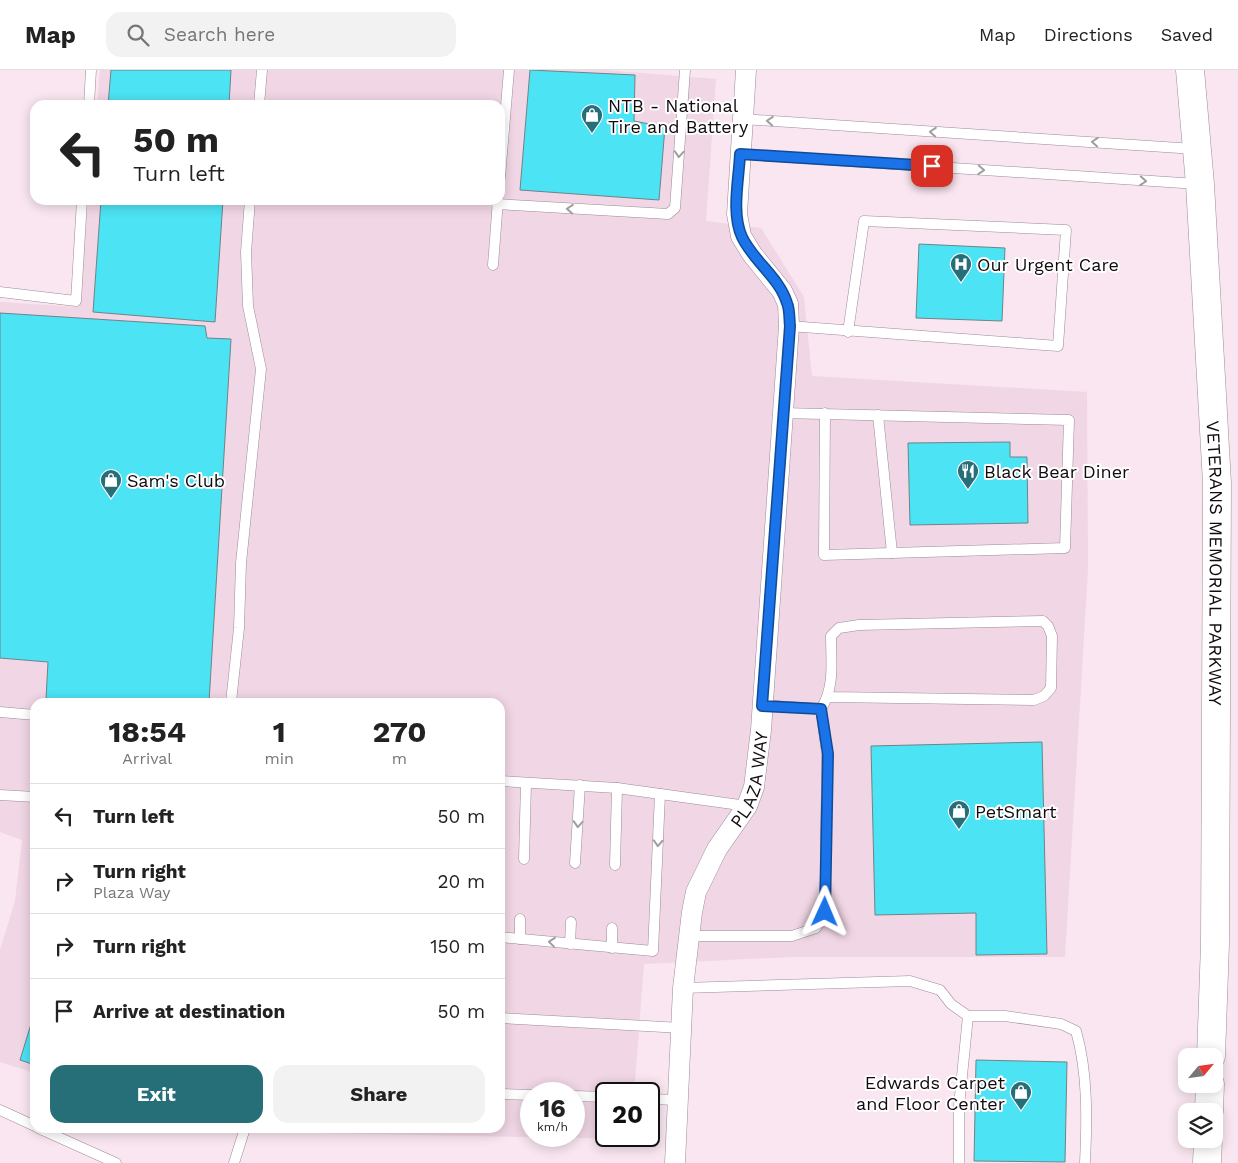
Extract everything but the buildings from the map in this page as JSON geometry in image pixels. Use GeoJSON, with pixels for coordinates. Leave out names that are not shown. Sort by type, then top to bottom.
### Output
{"type":"FeatureCollection","features":[{"type":"Feature","properties":{"kind":"street","name":"PLAZA WAY"},"geometry":{"type":"LineString","coordinates":[[675,1163],[683,988],[688,936],[696,892],[717,849],[747,806],[754,787],[762,706],[782,413],[790,326],[788,304],[782,291],[752,254],[741,236],[737,214],[746,70]]}},
{"type":"Feature","properties":{"kind":"street","name":"VETERANS MEMORIAL PARKWAY"},"geometry":{"type":"LineString","coordinates":[[1190,70],[1200,184],[1217,483],[1216,934],[1211,1048]]}},
{"type":"Feature","properties":{"kind":"street"},"geometry":{"type":"LineString","coordinates":[[1207,1163],[1208,1148]]}},
{"type":"Feature","properties":{"kind":"lane"},"geometry":{"type":"LineString","coordinates":[[89,100],[91,70]]}},
{"type":"Feature","properties":{"kind":"lane"},"geometry":{"type":"LineString","coordinates":[[259,100],[262,70]]}},
{"type":"Feature","properties":{"kind":"lane"},"geometry":{"type":"LineString","coordinates":[[505,118],[509,70]]}},
{"type":"Feature","properties":{"kind":"lane"},"geometry":{"type":"LineString","coordinates":[[505,202],[668,214],[675,208],[685,70]]}},
{"type":"Feature","properties":{"kind":"lane"},"geometry":{"type":"LineString","coordinates":[[742,119],[1196,149]]}},
{"type":"Feature","properties":{"kind":"lane"},"geometry":{"type":"LineString","coordinates":[[740,154],[1200,184]]}},
{"type":"Feature","properties":{"kind":"lane"},"geometry":{"type":"LineString","coordinates":[[0,292],[76,301],[82,205]]}},
{"type":"Feature","properties":{"kind":"lane"},"geometry":{"type":"LineString","coordinates":[[232,698],[241,563],[261,369],[248,306],[246,252],[250,205]]}},
{"type":"Feature","properties":{"kind":"lane"},"geometry":{"type":"LineString","coordinates":[[493,265],[498,205]]}},
{"type":"Feature","properties":{"kind":"lane"},"geometry":{"type":"LineString","coordinates":[[790,326],[848,332],[1058,346],[1066,230],[864,221],[848,332]]}},
{"type":"Feature","properties":{"kind":"lane"},"geometry":{"type":"LineString","coordinates":[[782,413],[825,413],[1069,420],[1065,548],[824,555],[825,413]]}},
{"type":"Feature","properties":{"kind":"lane"},"geometry":{"type":"LineString","coordinates":[[878,415],[892,553]]}},
{"type":"Feature","properties":{"kind":"lane"},"geometry":{"type":"LineString","coordinates":[[688,936],[792,936],[816,928],[825,912],[828,754],[821,709],[829,698],[832,674],[831,636],[839,628],[859,625],[1043,621],[1048,626],[1052,636],[1051,688],[1044,696],[1034,700],[829,698]]}},
{"type":"Feature","properties":{"kind":"lane"},"geometry":{"type":"LineString","coordinates":[[762,706],[821,709]]}},
{"type":"Feature","properties":{"kind":"lane"},"geometry":{"type":"LineString","coordinates":[[0,712],[30,715]]}},
{"type":"Feature","properties":{"kind":"lane"},"geometry":{"type":"LineString","coordinates":[[505,781],[617,788],[747,806]]}},
{"type":"Feature","properties":{"kind":"lane"},"geometry":{"type":"LineString","coordinates":[[524,859],[526,783]]}},
{"type":"Feature","properties":{"kind":"lane"},"geometry":{"type":"LineString","coordinates":[[575,863],[580,785]]}},
{"type":"Feature","properties":{"kind":"lane"},"geometry":{"type":"LineString","coordinates":[[615,865],[617,788]]}},
{"type":"Feature","properties":{"kind":"lane"},"geometry":{"type":"LineString","coordinates":[[505,938],[653,951],[660,794]]}},
{"type":"Feature","properties":{"kind":"lane"},"geometry":{"type":"LineString","coordinates":[[0,795],[30,796]]}},
{"type":"Feature","properties":{"kind":"lane"},"geometry":{"type":"LineString","coordinates":[[520,919],[520,939]]}},
{"type":"Feature","properties":{"kind":"lane"},"geometry":{"type":"LineString","coordinates":[[570,944],[571,922]]}},
{"type":"Feature","properties":{"kind":"lane"},"geometry":{"type":"LineString","coordinates":[[612,928],[612,948]]}},
{"type":"Feature","properties":{"kind":"lane"},"geometry":{"type":"LineString","coordinates":[[683,988],[910,982],[940,990],[950,1004],[968,1016],[1005,1016],[1061,1024],[1076,1031],[1082,1054],[1087,1128],[1085,1163]]}},
{"type":"Feature","properties":{"kind":"lane"},"geometry":{"type":"LineString","coordinates":[[959,1163],[959,1106],[968,1016]]}},
{"type":"Feature","properties":{"kind":"lane"},"geometry":{"type":"LineString","coordinates":[[505,1018],[682,1028]]}},
{"type":"Feature","properties":{"kind":"lane"},"geometry":{"type":"LineString","coordinates":[[505,1094],[520,1095]]}},
{"type":"Feature","properties":{"kind":"lane"},"geometry":{"type":"LineString","coordinates":[[660,1099],[678,1100]]}},
{"type":"Feature","properties":{"kind":"lane"},"geometry":{"type":"LineString","coordinates":[[0,1110],[30,1124]]}},
{"type":"Feature","properties":{"kind":"lane"},"geometry":{"type":"LineString","coordinates":[[49,1133],[116,1163]]}},
{"type":"Feature","properties":{"kind":"lane"},"geometry":{"type":"LineString","coordinates":[[234,1163],[243,1133]]}},
{"type":"Feature","properties":{"kind":"shaded area"},"geometry":{"type":"Polygon","coordinates":[[[100,70],[605,70],[716,79],[706,221],[761,228],[804,297],[812,376],[1087,392],[1088,569],[1065,957],[792,957],[644,964],[635,1082],[595,1082],[595,1138],[585,1138],[585,1082],[520,1082],[520,1137],[318,1133],[505,1133],[505,698],[30,698],[30,1071],[0,1062],[0,950],[15,901],[22,840],[0,832],[0,302],[78,307],[88,205],[505,205],[505,100],[97,100],[100,70]]]}},
{"type":"Feature","properties":{"kind":"place","name":"NTB - National Tire and Battery"},"geometry":{"type":"Point","coordinates":[592,134]}},
{"type":"Feature","properties":{"kind":"place","name":"Our Urgent Care"},"geometry":{"type":"Point","coordinates":[961,283]}},
{"type":"Feature","properties":{"kind":"place","name":"Black Bear Diner"},"geometry":{"type":"Point","coordinates":[968,490]}},
{"type":"Feature","properties":{"kind":"place","name":"Sam's Club"},"geometry":{"type":"Point","coordinates":[111,499]}},
{"type":"Feature","properties":{"kind":"place","name":"PetSmart"},"geometry":{"type":"Point","coordinates":[959,830]}},
{"type":"Feature","properties":{"kind":"place","name":"Edwards Carpet and Floor Center"},"geometry":{"type":"Point","coordinates":[1021,1111]}},
{"type":"Feature","properties":{"kind":"route"},"geometry":{"type":"LineString","coordinates":[[825,912],[828,754],[821,709],[762,706],[790,326],[788,304],[782,291],[774,278],[752,254],[741,236],[737,214],[740,154],[932,166]]}}]}
